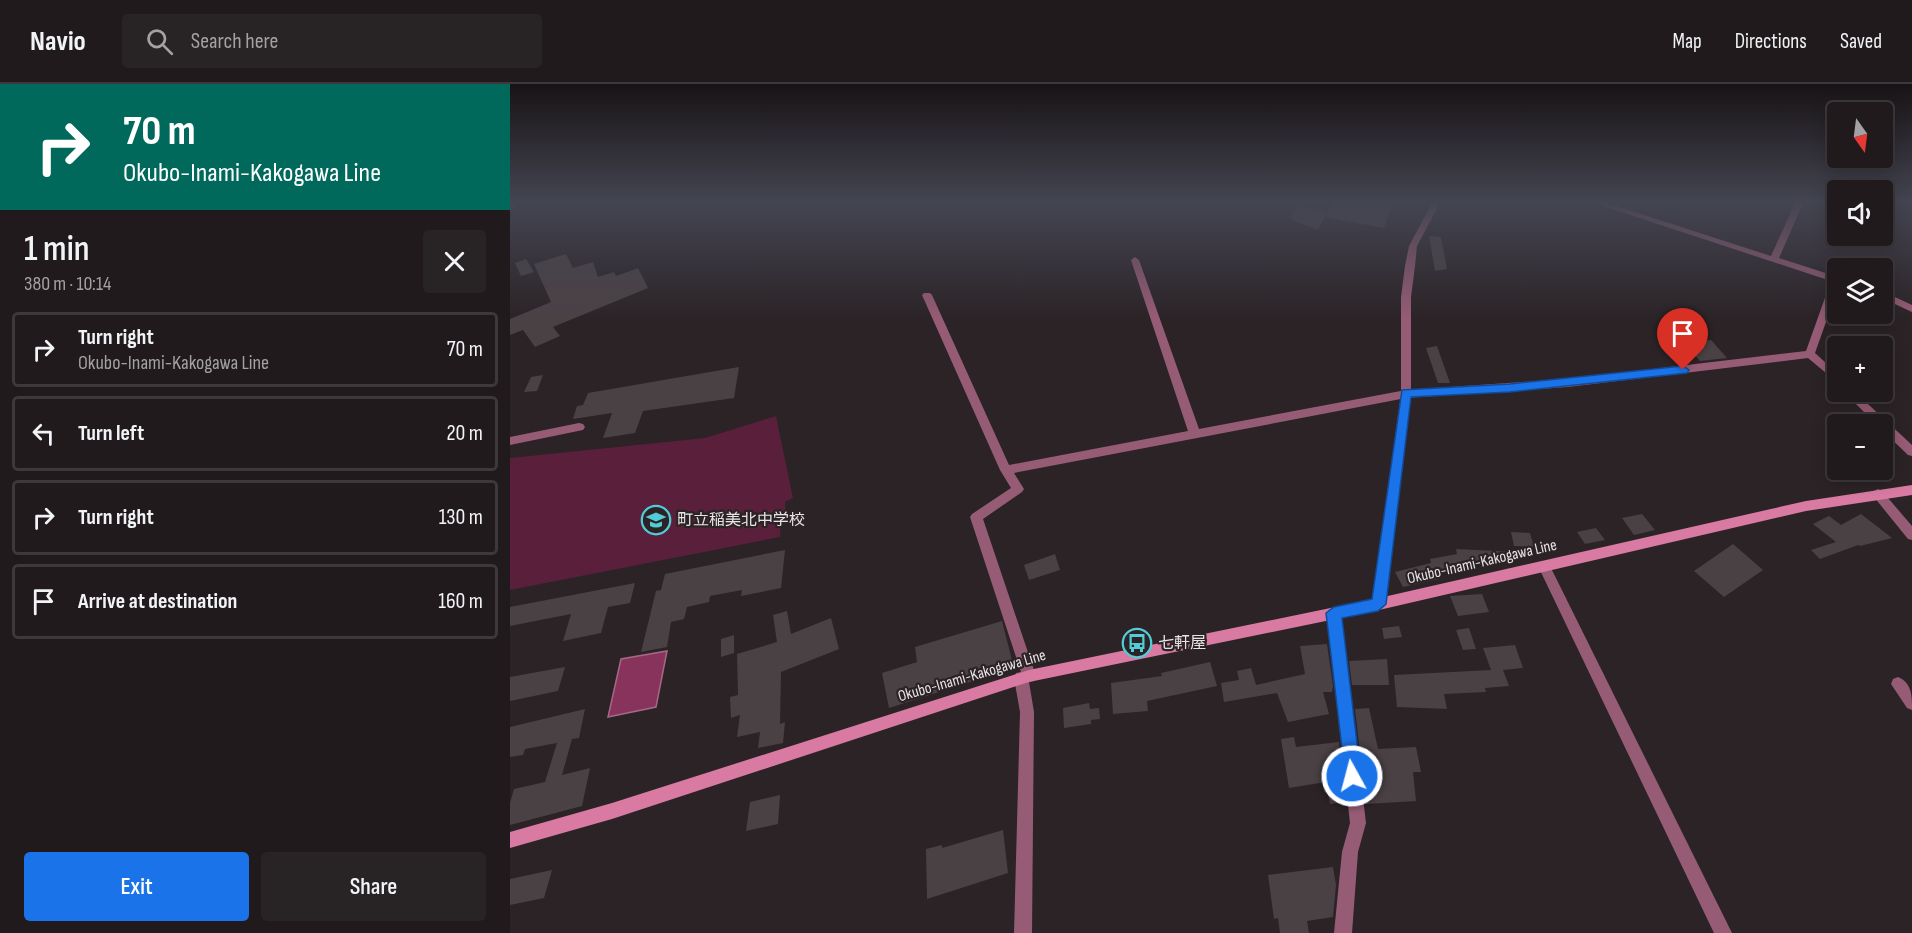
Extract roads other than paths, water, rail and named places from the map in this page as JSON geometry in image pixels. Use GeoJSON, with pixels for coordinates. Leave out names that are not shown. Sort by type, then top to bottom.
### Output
{"type":"FeatureCollection","features":[{"type":"Feature","properties":{"kind":"main road","name":"Okubo-Inami-Kakogawa Line"},"geometry":{"type":"LineString","coordinates":[[510,840],[612,811],[1025,677],[1378,604],[1806,506],[1912,490]]}},
{"type":"Feature","properties":{"kind":"street"},"geometry":{"type":"LineString","coordinates":[[1378,604],[1406,393],[1406,297],[1413,246],[1416,241]]}},
{"type":"Feature","properties":{"kind":"street"},"geometry":{"type":"LineString","coordinates":[[1716,241],[1827,277]]}},
{"type":"Feature","properties":{"kind":"street"},"geometry":{"type":"LineString","coordinates":[[1774,259],[1782,241]]}},
{"type":"Feature","properties":{"kind":"street"},"geometry":{"type":"LineString","coordinates":[[1135,260],[1194,432]]}},
{"type":"Feature","properties":{"kind":"street"},"geometry":{"type":"LineString","coordinates":[[927,295],[1006,470],[1018,489],[976,518],[1025,677],[1027,712],[1023,933]]}},
{"type":"Feature","properties":{"kind":"street"},"geometry":{"type":"LineString","coordinates":[[1893,300],[1912,309]]}},
{"type":"Feature","properties":{"kind":"street"},"geometry":{"type":"LineString","coordinates":[[1810,354],[1827,307]]}},
{"type":"Feature","properties":{"kind":"street"},"geometry":{"type":"LineString","coordinates":[[1006,470],[1406,393],[1568,383],[1810,354],[1827,370]]}},
{"type":"Feature","properties":{"kind":"street"},"geometry":{"type":"LineString","coordinates":[[1860,402],[1912,452]]}},
{"type":"Feature","properties":{"kind":"street"},"geometry":{"type":"LineString","coordinates":[[510,441],[579,427]]}},
{"type":"Feature","properties":{"kind":"street"},"geometry":{"type":"LineString","coordinates":[[1878,494],[1912,535]]}},
{"type":"Feature","properties":{"kind":"street"},"geometry":{"type":"LineString","coordinates":[[1544,566],[1723,933]]}},
{"type":"Feature","properties":{"kind":"street"},"geometry":{"type":"LineString","coordinates":[[1334,613],[1358,823],[1350,852],[1343,933]]}},
{"type":"Feature","properties":{"kind":"street"},"geometry":{"type":"LineString","coordinates":[[1898,684],[1912,703]]}},
{"type":"Feature","properties":{"kind":"place","name":"町立稲美北中学校"},"geometry":{"type":"Point","coordinates":[656,520]}},
{"type":"Feature","properties":{"kind":"place","name":"七軒屋"},"geometry":{"type":"Point","coordinates":[1137,643]}}]}
